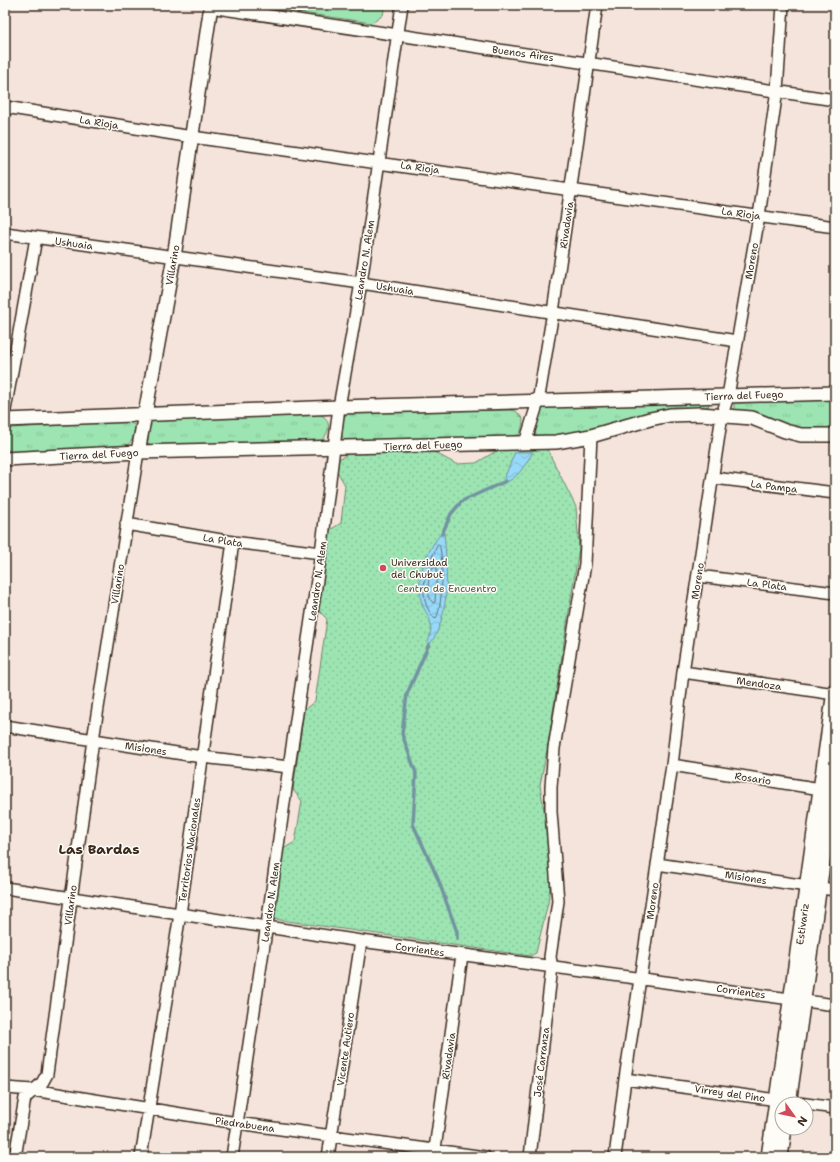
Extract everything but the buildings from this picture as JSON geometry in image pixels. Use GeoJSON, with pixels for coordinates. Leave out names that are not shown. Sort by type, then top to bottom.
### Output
{"type":"FeatureCollection","features":[{"type":"Feature","properties":{"kind":"main road","name":"Estivariz"},"geometry":{"type":"LineString","coordinates":[[785,1096],[813,887],[829,790],[835,691]]}},
{"type":"Feature","properties":{"kind":"main road","name":"Estivariz"},"geometry":{"type":"LineString","coordinates":[[829,790],[835,772]]}},
{"type":"Feature","properties":{"kind":"main road","name":"Estivariz"},"geometry":{"type":"LineString","coordinates":[[769,1157],[775,1136]]}},
{"type":"Feature","properties":{"kind":"main road"},"geometry":{"type":"LineString","coordinates":[[780,1157],[783,1136]]}},
{"type":"Feature","properties":{"kind":"street","name":"Leandro N. Alem"},"geometry":{"type":"LineString","coordinates":[[232,1157],[267,926],[288,767],[321,553],[339,407],[361,283],[402,5]]}},
{"type":"Feature","properties":{"kind":"street","name":"Rivadavia"},"geometry":{"type":"LineString","coordinates":[[525,443],[538,402],[553,312],[597,5]]}},
{"type":"Feature","properties":{"kind":"street","name":"Moreno"},"geometry":{"type":"LineString","coordinates":[[615,1157],[625,1079],[672,765],[683,672],[714,478],[722,415],[728,396],[758,216],[776,90],[782,5]]}},
{"type":"Feature","properties":{"kind":"street","name":"Buenos Aires"},"geometry":{"type":"LineString","coordinates":[[210,6],[835,100]]}},
{"type":"Feature","properties":{"kind":"street","name":"Villarino"},"geometry":{"type":"LineString","coordinates":[[15,1157],[22,1106],[25,1098],[42,1082],[46,1074],[72,898],[93,740],[126,524],[144,414],[174,257],[210,6]]}},
{"type":"Feature","properties":{"kind":"street","name":"La Rioja"},"geometry":{"type":"LineString","coordinates":[[5,107],[192,137],[571,188],[835,227]]}},
{"type":"Feature","properties":{"kind":"street","name":"Ushuaia"},"geometry":{"type":"LineString","coordinates":[[5,233],[361,283],[737,341]]}},
{"type":"Feature","properties":{"kind":"street"},"geometry":{"type":"LineString","coordinates":[[5,410],[36,238]]}},
{"type":"Feature","properties":{"kind":"street","name":"Tierra del Fuego"},"geometry":{"type":"LineString","coordinates":[[5,420],[339,407],[835,393]]}},
{"type":"Feature","properties":{"kind":"street","name":"Tierra del Fuego"},"geometry":{"type":"LineString","coordinates":[[5,459],[138,452],[556,442],[590,436],[625,425],[670,415],[700,414],[752,418],[801,435],[835,435]]}},
{"type":"Feature","properties":{"kind":"street","name":"José Carranza"},"geometry":{"type":"LineString","coordinates":[[530,1157],[552,966],[550,956],[558,901],[551,812],[554,748],[585,564],[590,436]]}},
{"type":"Feature","properties":{"kind":"street","name":"La Pampa"},"geometry":{"type":"LineString","coordinates":[[714,478],[835,493]]}},
{"type":"Feature","properties":{"kind":"street","name":"La Plata"},"geometry":{"type":"LineString","coordinates":[[126,524],[233,542],[321,553]]}},
{"type":"Feature","properties":{"kind":"street","name":"Territorios Nacionales"},"geometry":{"type":"LineString","coordinates":[[142,1157],[180,914],[233,542]]}},
{"type":"Feature","properties":{"kind":"street","name":"La Plata"},"geometry":{"type":"LineString","coordinates":[[698,576],[835,593]]}},
{"type":"Feature","properties":{"kind":"street","name":"Mendoza"},"geometry":{"type":"LineString","coordinates":[[683,672],[835,694]]}},
{"type":"Feature","properties":{"kind":"street","name":"Misiones"},"geometry":{"type":"LineString","coordinates":[[5,726],[202,757],[288,767]]}},
{"type":"Feature","properties":{"kind":"street","name":"Rosario"},"geometry":{"type":"LineString","coordinates":[[672,765],[829,790]]}},
{"type":"Feature","properties":{"kind":"street","name":"Misiones"},"geometry":{"type":"LineString","coordinates":[[657,864],[835,890]]}},
{"type":"Feature","properties":{"kind":"street","name":"Corrientes"},"geometry":{"type":"LineString","coordinates":[[5,888],[361,941],[835,1005]]}},
{"type":"Feature","properties":{"kind":"street","name":"Vicente Autiero"},"geometry":{"type":"LineString","coordinates":[[328,1157],[361,941]]}},
{"type":"Feature","properties":{"kind":"street","name":"Rivadavia"},"geometry":{"type":"LineString","coordinates":[[435,1154],[462,955]]}},
{"type":"Feature","properties":{"kind":"street","name":"Virrey del Pino"},"geometry":{"type":"LineString","coordinates":[[625,1079],[774,1100]]}},
{"type":"Feature","properties":{"kind":"street","name":"Piedrabuena"},"geometry":{"type":"LineString","coordinates":[[5,1088],[33,1090],[237,1123],[332,1136],[435,1154],[485,1157]]}},
{"type":"Feature","properties":{"kind":"street","name":"Virrey del Pino"},"geometry":{"type":"LineString","coordinates":[[814,1105],[835,1108]]}},
{"type":"Feature","properties":{"kind":"green space"},"geometry":{"type":"Polygon","coordinates":[[[246,5],[385,5],[383,15],[372,23],[246,5]]]}},
{"type":"Feature","properties":{"kind":"green space"},"geometry":{"type":"Polygon","coordinates":[[[835,399],[835,429],[809,429],[792,427],[734,410],[734,403],[835,399]]]}},
{"type":"Feature","properties":{"kind":"green space"},"geometry":{"type":"Polygon","coordinates":[[[709,403],[708,407],[665,410],[578,433],[547,437],[536,435],[535,429],[541,410],[544,408],[709,403]]]}},
{"type":"Feature","properties":{"kind":"green space"},"geometry":{"type":"Polygon","coordinates":[[[516,411],[523,419],[520,433],[512,438],[349,442],[342,437],[341,433],[343,419],[349,412],[516,411]]]}},
{"type":"Feature","properties":{"kind":"green space"},"geometry":{"type":"Polygon","coordinates":[[[318,414],[326,419],[328,428],[325,436],[317,443],[153,447],[147,442],[147,426],[152,418],[318,414]]]}},
{"type":"Feature","properties":{"kind":"green space"},"geometry":{"type":"Polygon","coordinates":[[[126,421],[135,425],[135,429],[131,441],[123,447],[13,453],[6,448],[6,436],[11,428],[126,421]]]}},
{"type":"Feature","properties":{"kind":"green space","name":"Centro de Encuentro"},"geometry":{"type":"Polygon","coordinates":[[[547,449],[576,507],[579,548],[547,750],[540,785],[552,861],[548,903],[536,953],[530,956],[273,919],[272,916],[283,849],[295,842],[302,801],[293,790],[304,710],[315,701],[327,619],[318,610],[330,530],[341,523],[345,485],[337,471],[339,459],[350,453],[432,451],[456,464],[476,463],[498,450],[547,449]]]}},
{"type":"Feature","properties":{"kind":"water"},"geometry":{"type":"Polygon","coordinates":[[[515,452],[533,452],[517,475],[508,482],[502,484],[515,452]]]}},
{"type":"Feature","properties":{"kind":"water"},"geometry":{"type":"Polygon","coordinates":[[[444,530],[446,595],[441,620],[436,634],[427,648],[431,632],[431,624],[422,604],[420,594],[421,574],[427,555],[444,530]]]}},
{"type":"Feature","properties":{"kind":"waterway"},"geometry":{"type":"LineString","coordinates":[[442,534],[451,514],[462,501],[506,481]]}},
{"type":"Feature","properties":{"kind":"waterway"},"geometry":{"type":"LineString","coordinates":[[429,644],[407,694],[402,734],[416,773],[413,824],[438,879],[457,932],[457,939]]}},
{"type":"Feature","properties":{"kind":"place","name":"Universidad del Chubut"},"geometry":{"type":"Point","coordinates":[383,568]}},
{"type":"Feature","properties":{"kind":"district","name":"Las Bardas"},"geometry":{"type":"Point","coordinates":[99,849]}}]}
